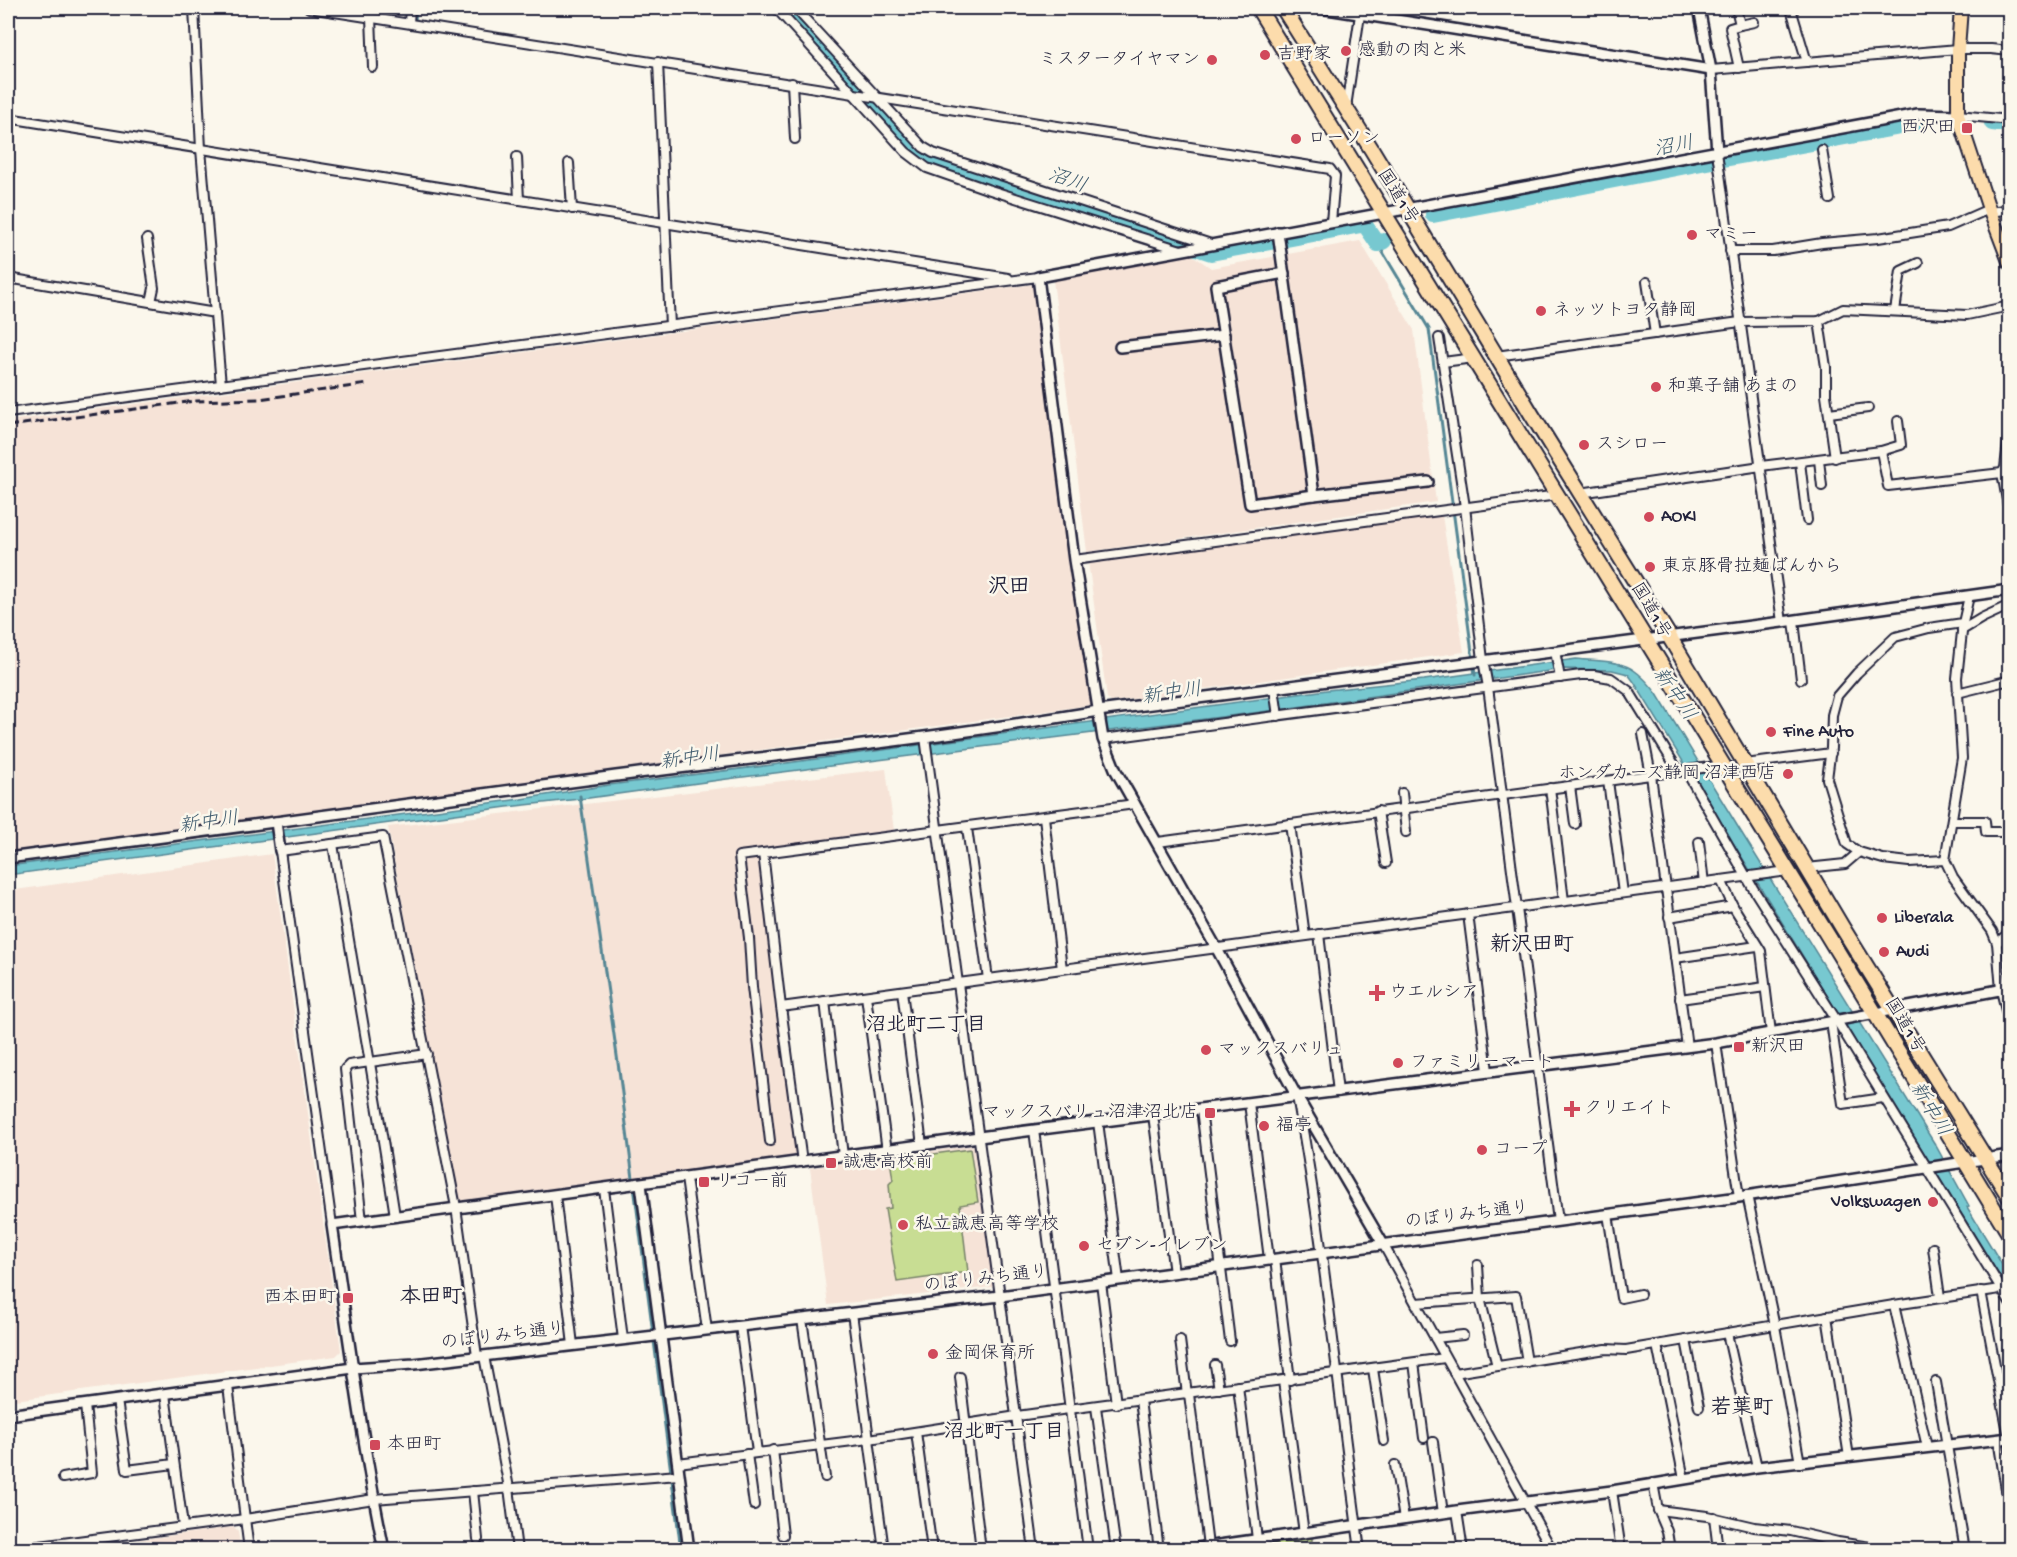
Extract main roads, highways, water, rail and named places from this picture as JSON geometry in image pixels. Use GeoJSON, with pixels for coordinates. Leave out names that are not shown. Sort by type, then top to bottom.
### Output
{"type":"FeatureCollection","features":[{"type":"Feature","properties":{"kind":"highway","name":"国道1号"},"geometry":{"type":"LineString","coordinates":[[1258,8],[1475,358],[1646,640],[1717,766],[1963,1164],[2010,1235]]}},
{"type":"Feature","properties":{"kind":"highway","name":"国道1号"},"geometry":{"type":"LineString","coordinates":[[1283,8],[1669,636],[1807,868],[2010,1198]]}},
{"type":"Feature","properties":{"kind":"main road"},"geometry":{"type":"LineString","coordinates":[[1961,8],[1958,49],[1958,115],[1989,210],[2010,264]]}},
{"type":"Feature","properties":{"kind":"water"},"geometry":{"type":"Polygon","coordinates":[[[1576,659],[1622,664],[1639,674],[1657,694],[1936,1146],[1969,1206],[1967,1207],[2009,1276],[2009,1291],[1634,682],[1628,674],[1612,670],[1563,669],[1261,712],[507,807],[8,875],[8,866],[1327,690],[1424,680],[1576,659]]]}},
{"type":"Feature","properties":{"kind":"waterway"},"geometry":{"type":"LineString","coordinates":[[415,21],[416,8]]}},
{"type":"Feature","properties":{"kind":"waterway","name":"沼川"},"geometry":{"type":"LineString","coordinates":[[788,8],[914,147],[929,158],[1211,253],[1361,225],[1365,225],[1378,244],[1384,241]]}},
{"type":"Feature","properties":{"kind":"waterway","name":"沼川"},"geometry":{"type":"LineString","coordinates":[[1433,215],[1923,123]]}},
{"type":"Feature","properties":{"kind":"waterway","name":"沼川"},"geometry":{"type":"LineString","coordinates":[[1992,123],[2010,125]]}},
{"type":"Feature","properties":{"kind":"waterway"},"geometry":{"type":"LineString","coordinates":[[1378,244],[1429,329],[1475,675]]}},
{"type":"Feature","properties":{"kind":"waterway"},"geometry":{"type":"LineString","coordinates":[[580,796],[619,1070],[681,1550]]}},
{"type":"Feature","properties":{"kind":"railway"},"geometry":{"type":"LineString","coordinates":[[8,426],[195,401],[259,399],[368,384]]}},
{"type":"Feature","properties":{"kind":"place","name":"感動の肉と米"},"geometry":{"type":"Point","coordinates":[1346,51]}},
{"type":"Feature","properties":{"kind":"place","name":"吉野家"},"geometry":{"type":"Point","coordinates":[1265,55]}},
{"type":"Feature","properties":{"kind":"place","name":"ミスタータイヤマン"},"geometry":{"type":"Point","coordinates":[1212,60]}},
{"type":"Feature","properties":{"kind":"place","name":"西沢田"},"geometry":{"type":"Point","coordinates":[1967,128]}},
{"type":"Feature","properties":{"kind":"place","name":"ローソン"},"geometry":{"type":"Point","coordinates":[1296,139]}},
{"type":"Feature","properties":{"kind":"place","name":"マミー"},"geometry":{"type":"Point","coordinates":[1692,235]}},
{"type":"Feature","properties":{"kind":"place","name":"ネッツトヨタ静岡"},"geometry":{"type":"Point","coordinates":[1541,311]}},
{"type":"Feature","properties":{"kind":"place","name":"和菓子舗 あまの"},"geometry":{"type":"Point","coordinates":[1656,387]}},
{"type":"Feature","properties":{"kind":"place","name":"スシロー"},"geometry":{"type":"Point","coordinates":[1584,445]}},
{"type":"Feature","properties":{"kind":"place","name":"AOKI"},"geometry":{"type":"Point","coordinates":[1649,517]}},
{"type":"Feature","properties":{"kind":"place","name":"東京豚骨拉麺ばんから"},"geometry":{"type":"Point","coordinates":[1650,567]}},
{"type":"Feature","properties":{"kind":"place","name":"Fine Auto"},"geometry":{"type":"Point","coordinates":[1771,732]}},
{"type":"Feature","properties":{"kind":"place","name":"ホンダカーズ静岡 沼津西店"},"geometry":{"type":"Point","coordinates":[1788,774]}},
{"type":"Feature","properties":{"kind":"place","name":"Liberala"},"geometry":{"type":"Point","coordinates":[1882,918]}},
{"type":"Feature","properties":{"kind":"place","name":"Audi"},"geometry":{"type":"Point","coordinates":[1884,952]}},
{"type":"Feature","properties":{"kind":"place","name":"ウエルシア"},"geometry":{"type":"Point","coordinates":[1377,993]}},
{"type":"Feature","properties":{"kind":"place","name":"新沢田"},"geometry":{"type":"Point","coordinates":[1739,1047]}},
{"type":"Feature","properties":{"kind":"place","name":"マックスバリュ"},"geometry":{"type":"Point","coordinates":[1206,1050]}},
{"type":"Feature","properties":{"kind":"place","name":"ファミリーマート"},"geometry":{"type":"Point","coordinates":[1398,1063]}},
{"type":"Feature","properties":{"kind":"place","name":"クリエイト"},"geometry":{"type":"Point","coordinates":[1572,1109]}},
{"type":"Feature","properties":{"kind":"place","name":"マックスバリュ沼津沼北店"},"geometry":{"type":"Point","coordinates":[1210,1113]}},
{"type":"Feature","properties":{"kind":"place","name":"福亭"},"geometry":{"type":"Point","coordinates":[1264,1126]}},
{"type":"Feature","properties":{"kind":"place","name":"コープ"},"geometry":{"type":"Point","coordinates":[1482,1150]}},
{"type":"Feature","properties":{"kind":"place","name":"誠恵高校前"},"geometry":{"type":"Point","coordinates":[831,1163]}},
{"type":"Feature","properties":{"kind":"place","name":"リコー前"},"geometry":{"type":"Point","coordinates":[704,1182]}},
{"type":"Feature","properties":{"kind":"place","name":"Volkswagen"},"geometry":{"type":"Point","coordinates":[1933,1202]}},
{"type":"Feature","properties":{"kind":"place","name":"私立誠恵高等学校"},"geometry":{"type":"Point","coordinates":[903,1225]}},
{"type":"Feature","properties":{"kind":"place","name":"セブン-イレブン"},"geometry":{"type":"Point","coordinates":[1084,1246]}},
{"type":"Feature","properties":{"kind":"place","name":"西本田町"},"geometry":{"type":"Point","coordinates":[348,1298]}},
{"type":"Feature","properties":{"kind":"place","name":"金岡保育所"},"geometry":{"type":"Point","coordinates":[933,1354]}},
{"type":"Feature","properties":{"kind":"place","name":"本田町"},"geometry":{"type":"Point","coordinates":[375,1445]}},
{"type":"Feature","properties":{"kind":"district","name":"沢田"},"geometry":{"type":"Point","coordinates":[1009,588]}},
{"type":"Feature","properties":{"kind":"district","name":"新沢田町"},"geometry":{"type":"Point","coordinates":[1532,946]}},
{"type":"Feature","properties":{"kind":"district","name":"沼北町二丁目"},"geometry":{"type":"Point","coordinates":[926,1026]}},
{"type":"Feature","properties":{"kind":"district","name":"本田町"},"geometry":{"type":"Point","coordinates":[431,1298]}},
{"type":"Feature","properties":{"kind":"district","name":"若葉町"},"geometry":{"type":"Point","coordinates":[1742,1409]}},
{"type":"Feature","properties":{"kind":"district","name":"沼北町一丁目"},"geometry":{"type":"Point","coordinates":[1004,1433]}},
{"type":"Feature","properties":{"kind":"water label","name":"新中川"},"geometry":{"type":"Point","coordinates":[1172,695]}},
{"type":"Feature","properties":{"kind":"water label","name":"新中川"},"geometry":{"type":"Point","coordinates":[1673,695]}},
{"type":"Feature","properties":{"kind":"water label","name":"新中川"},"geometry":{"type":"Point","coordinates":[690,760]}},
{"type":"Feature","properties":{"kind":"water label","name":"新中川"},"geometry":{"type":"Point","coordinates":[209,824]}},
{"type":"Feature","properties":{"kind":"water label","name":"新中川"},"geometry":{"type":"Point","coordinates":[1929,1110]}}]}
